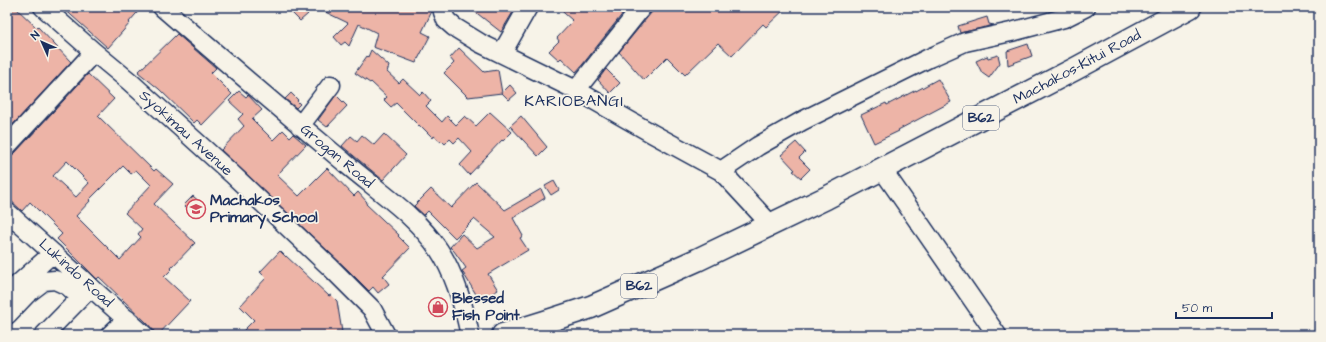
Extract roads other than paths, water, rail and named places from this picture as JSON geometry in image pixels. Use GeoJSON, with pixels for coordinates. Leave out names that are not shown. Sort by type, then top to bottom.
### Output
{"type":"FeatureCollection","features":[{"type":"Feature","properties":{"kind":"highway","name":"Machakos-Kitui Road"},"geometry":{"type":"LineString","coordinates":[[771,224],[882,169],[1075,69],[1190,7]]}},
{"type":"Feature","properties":{"kind":"highway","name":"B62"},"geometry":{"type":"LineString","coordinates":[[503,335],[591,307],[698,260],[771,224]]}},
{"type":"Feature","properties":{"kind":"street","name":"Syokimau Avenue"},"geometry":{"type":"LineString","coordinates":[[43,7],[129,81],[232,174],[331,268],[372,310],[386,335]]}},
{"type":"Feature","properties":{"kind":"street","name":"Grogan Road"},"geometry":{"type":"LineString","coordinates":[[162,7],[300,126],[410,216],[438,249],[448,266],[465,315],[470,335]]}},
{"type":"Feature","properties":{"kind":"street"},"geometry":{"type":"LineString","coordinates":[[442,7],[446,20],[454,27],[480,42],[576,90],[722,171],[771,224]]}},
{"type":"Feature","properties":{"kind":"street"},"geometry":{"type":"LineString","coordinates":[[502,53],[528,7]]}},
{"type":"Feature","properties":{"kind":"street"},"geometry":{"type":"LineString","coordinates":[[576,90],[642,7]]}},
{"type":"Feature","properties":{"kind":"street"},"geometry":{"type":"LineString","coordinates":[[722,171],[758,146],[802,121],[929,58],[965,42],[1064,18],[1086,7]]}},
{"type":"Feature","properties":{"kind":"street"},"geometry":{"type":"LineString","coordinates":[[7,146],[94,52]]}},
{"type":"Feature","properties":{"kind":"street"},"geometry":{"type":"LineString","coordinates":[[300,126],[331,85]]}},
{"type":"Feature","properties":{"kind":"street"},"geometry":{"type":"LineString","coordinates":[[882,169],[997,335]]}},
{"type":"Feature","properties":{"kind":"street","name":"Lukindo Road"},"geometry":{"type":"LineString","coordinates":[[7,212],[52,253],[86,292],[127,319],[144,335]]}},
{"type":"Feature","properties":{"kind":"street"},"geometry":{"type":"LineString","coordinates":[[7,294],[52,253]]}},
{"type":"Feature","properties":{"kind":"street"},"geometry":{"type":"LineString","coordinates":[[7,315],[27,294],[44,281],[55,280],[86,292],[44,335]]}},
{"type":"Feature","properties":{"kind":"street"},"geometry":{"type":"LineString","coordinates":[[110,335],[127,319]]}},
{"type":"Feature","properties":{"kind":"place","name":"Machakos Primary School"},"geometry":{"type":"Point","coordinates":[196,209]}},
{"type":"Feature","properties":{"kind":"place","name":"Blessed Fish Point"},"geometry":{"type":"Point","coordinates":[438,307]}},
{"type":"Feature","properties":{"kind":"district","name":"KARIOBANGI"},"geometry":{"type":"Point","coordinates":[574,101]}}]}
